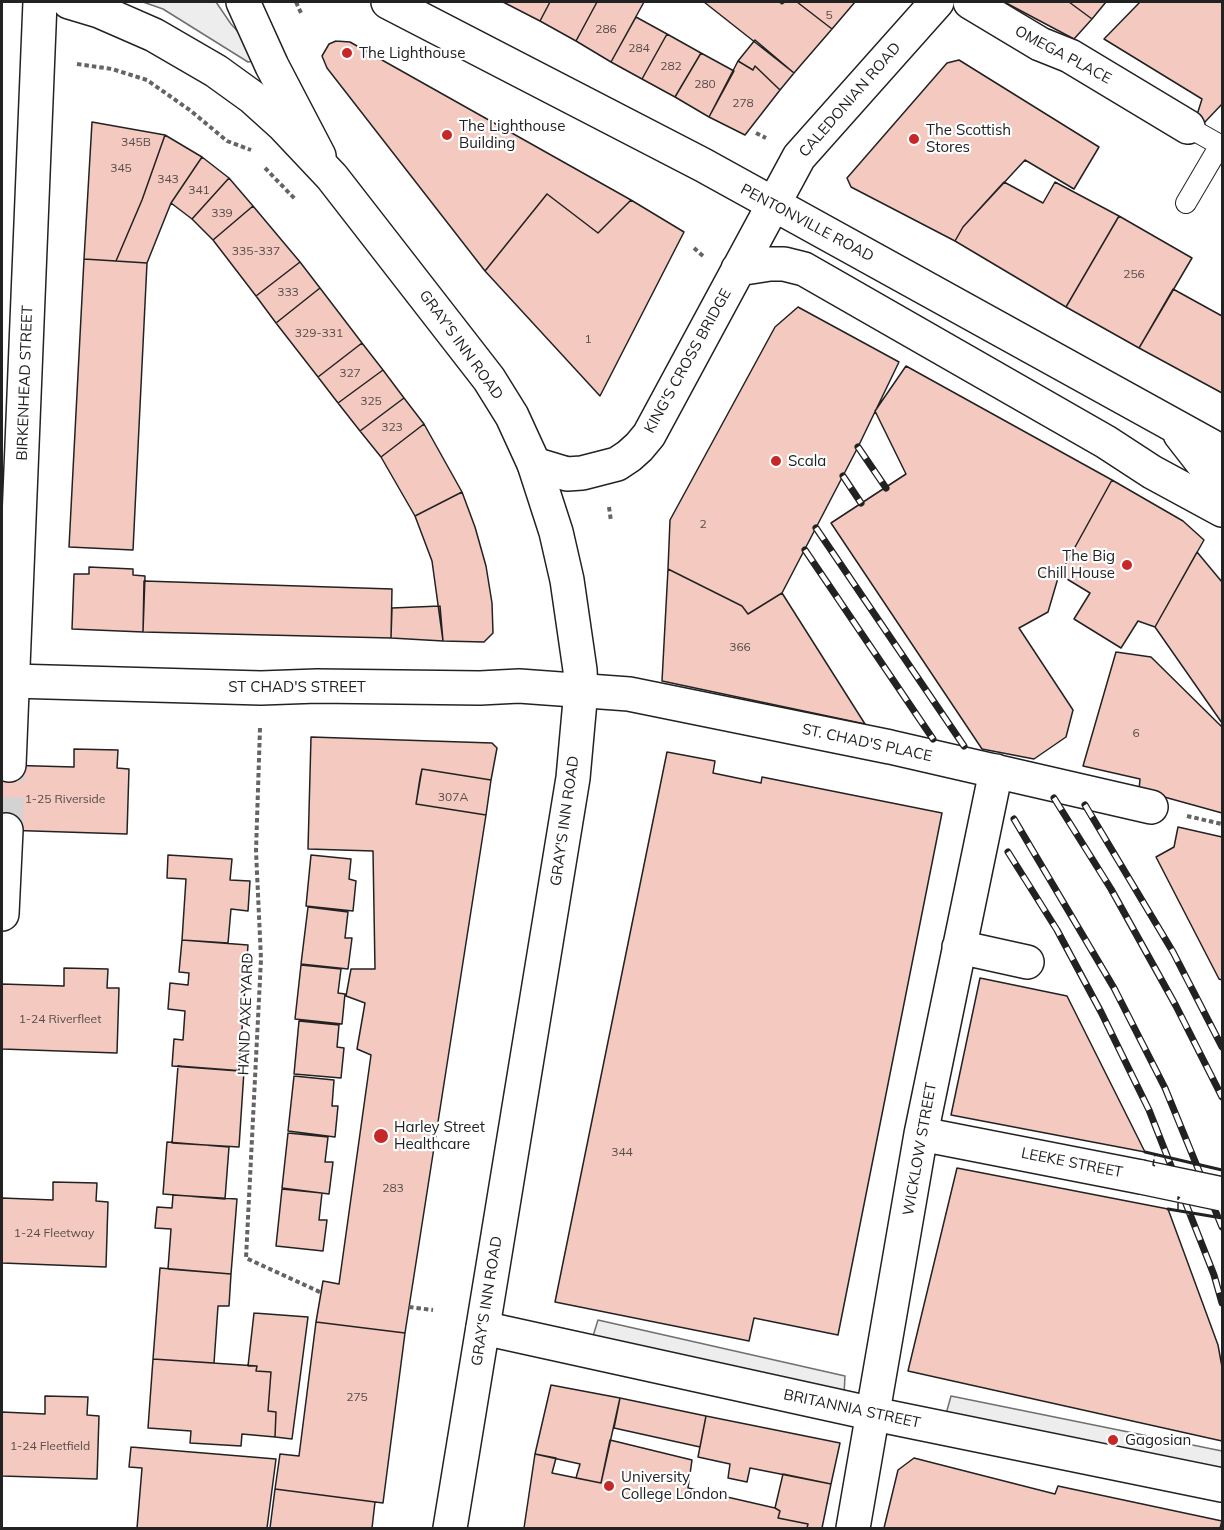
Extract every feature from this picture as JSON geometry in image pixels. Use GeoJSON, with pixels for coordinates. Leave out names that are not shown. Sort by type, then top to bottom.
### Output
{"type":"FeatureCollection","features":[{"type":"Feature","properties":{"kind":"main road","name":"BIRKENHEAD STREET"},"geometry":{"type":"LineString","coordinates":[[9,765],[40,2]]}},
{"type":"Feature","properties":{"kind":"main road","name":"GRAY'S INN ROAD"},"geometry":{"type":"LineString","coordinates":[[69,2],[99,11],[154,35],[216,71],[252,97],[283,124],[332,177],[489,379],[512,416],[534,464],[556,532],[577,637],[581,690],[573,778],[450,1528]]}},
{"type":"Feature","properties":{"kind":"main road","name":"GRAY'S INN ROAD"},"geometry":{"type":"LineString","coordinates":[[243,2],[272,66],[314,148],[332,177]]}},
{"type":"Feature","properties":{"kind":"main road","name":"PENTONVILLE ROAD"},"geometry":{"type":"LineString","coordinates":[[388,2],[703,165],[1171,423],[1221,483]]}},
{"type":"Feature","properties":{"kind":"main road","name":"CALEDONIAN ROAD"},"geometry":{"type":"LineString","coordinates":[[773,205],[799,158],[937,2]]}},
{"type":"Feature","properties":{"kind":"main road","name":"OMEGA PLACE"},"geometry":{"type":"LineString","coordinates":[[970,2],[1040,44],[1070,56],[1188,126]]}},
{"type":"Feature","properties":{"kind":"main road","name":"KING'S CROSS BRIDGE"},"geometry":{"type":"LineString","coordinates":[[534,464],[567,474],[582,473],[616,464],[639,447],[649,435],[773,205]]}},
{"type":"Feature","properties":{"kind":"main road"},"geometry":{"type":"LineString","coordinates":[[738,269],[784,264],[804,269],[1106,442],[1152,472],[1221,483]]}},
{"type":"Feature","properties":{"kind":"main road","name":"ST CHAD'S STREET"},"geometry":{"type":"LineString","coordinates":[[13,681],[261,688],[519,686],[581,690]]}},
{"type":"Feature","properties":{"kind":"main road","name":"ST. CHAD'S PLACE"},"geometry":{"type":"LineString","coordinates":[[581,690],[629,694],[890,747],[1151,807]]}},
{"type":"Feature","properties":{"kind":"main road","name":"WICKLOW STREET"},"geometry":{"type":"LineString","coordinates":[[853,1528],[921,1134],[996,771]]}},
{"type":"Feature","properties":{"kind":"main road"},"geometry":{"type":"LineString","coordinates":[[2,914],[6,830]]}},
{"type":"Feature","properties":{"kind":"main road"},"geometry":{"type":"LineString","coordinates":[[959,947],[1027,962]]}},
{"type":"Feature","properties":{"kind":"main road","name":"LEEKE STREET"},"geometry":{"type":"LineString","coordinates":[[921,1134],[1222,1194]]}},
{"type":"Feature","properties":{"kind":"main road","name":"BRITANNIA STREET"},"geometry":{"type":"LineString","coordinates":[[483,1328],[874,1414],[1222,1485]]}},
{"type":"Feature","properties":{"kind":"lane"},"geometry":{"type":"LineString","coordinates":[[1186,203],[1220,145],[1188,126]]}},
{"type":"Feature","properties":{"kind":"path"},"geometry":{"type":"LineString","coordinates":[[296,2],[301,13]]}},
{"type":"Feature","properties":{"kind":"path"},"geometry":{"type":"LineString","coordinates":[[112,69],[114,59]]}},
{"type":"Feature","properties":{"kind":"path"},"geometry":{"type":"LineString","coordinates":[[77,64],[112,69],[147,80],[191,111],[227,141],[252,151]]}},
{"type":"Feature","properties":{"kind":"path"},"geometry":{"type":"LineString","coordinates":[[756,133],[766,138]]}},
{"type":"Feature","properties":{"kind":"path"},"geometry":{"type":"LineString","coordinates":[[608,501],[611,521]]}},
{"type":"Feature","properties":{"kind":"path","name":"HAND AXE YARD"},"geometry":{"type":"LineString","coordinates":[[261,688],[256,851],[261,959],[246,1258],[322,1293]]}},
{"type":"Feature","properties":{"kind":"path"},"geometry":{"type":"LineString","coordinates":[[409,1307],[433,1310]]}},
{"type":"Feature","properties":{"kind":"shaded area"},"geometry":{"type":"Polygon","coordinates":[[[143,2],[216,2],[231,24],[257,53],[254,61],[248,62],[163,9],[143,2]]]}},
{"type":"Feature","properties":{"kind":"shaded area"},"geometry":{"type":"Polygon","coordinates":[[[598,1320],[845,1376],[844,1395],[593,1336],[598,1320]]]}},
{"type":"Feature","properties":{"kind":"shaded area"},"geometry":{"type":"Polygon","coordinates":[[[951,1396],[1222,1451],[1222,1471],[946,1414],[951,1396]]]}},
{"type":"Feature","properties":{"kind":"building"},"geometry":{"type":"Polygon","coordinates":[[[503,2],[550,2],[540,21],[503,2]]]}},
{"type":"Feature","properties":{"kind":"building"},"geometry":{"type":"Polygon","coordinates":[[[550,2],[597,2],[576,41],[540,21],[550,2]]]}},
{"type":"Feature","properties":{"kind":"building"},"geometry":{"type":"Polygon","coordinates":[[[597,2],[644,2],[611,62],[576,41],[597,2]]]}},
{"type":"Feature","properties":{"kind":"building"},"geometry":{"type":"Polygon","coordinates":[[[704,2],[779,2],[782,4],[797,2],[832,29],[794,73],[704,2]]]}},
{"type":"Feature","properties":{"kind":"building"},"geometry":{"type":"Polygon","coordinates":[[[797,2],[855,2],[832,29],[797,2]]]}},
{"type":"Feature","properties":{"kind":"building"},"geometry":{"type":"Polygon","coordinates":[[[1007,2],[1069,2],[1092,19],[1074,39],[1007,2]]]}},
{"type":"Feature","properties":{"kind":"building"},"geometry":{"type":"Polygon","coordinates":[[[1069,2],[1106,2],[1092,19],[1069,2]]]}},
{"type":"Feature","properties":{"kind":"building"},"geometry":{"type":"Polygon","coordinates":[[[1140,2],[1222,2],[1222,104],[1204,123],[1196,118],[1202,99],[1104,39],[1140,2]]]}},
{"type":"Feature","properties":{"kind":"building"},"geometry":{"type":"Polygon","coordinates":[[[636,17],[667,34],[642,79],[611,62],[636,17]]]}},
{"type":"Feature","properties":{"kind":"building"},"geometry":{"type":"Polygon","coordinates":[[[667,34],[701,53],[675,97],[642,79],[667,34]]]}},
{"type":"Feature","properties":{"kind":"building"},"geometry":{"type":"Polygon","coordinates":[[[755,40],[794,73],[780,90],[755,66],[753,70],[738,61],[755,40]]]}},
{"type":"Feature","properties":{"kind":"building","name":"The Lighthouse Building"},"geometry":{"type":"Polygon","coordinates":[[[336,41],[350,42],[631,200],[598,233],[547,194],[485,271],[327,68],[322,56],[329,44],[336,41]]]}},
{"type":"Feature","properties":{"kind":"building"},"geometry":{"type":"Polygon","coordinates":[[[701,53],[734,71],[709,117],[675,97],[701,53]]]}},
{"type":"Feature","properties":{"kind":"building"},"geometry":{"type":"Polygon","coordinates":[[[959,60],[1099,147],[1074,189],[1025,160],[963,227],[955,241],[851,187],[847,178],[947,63],[959,60]]]}},
{"type":"Feature","properties":{"kind":"building"},"geometry":{"type":"Polygon","coordinates":[[[738,61],[753,70],[755,66],[780,90],[745,135],[709,117],[738,61]]]}},
{"type":"Feature","properties":{"kind":"building"},"geometry":{"type":"Polygon","coordinates":[[[92,122],[165,135],[142,200],[116,261],[84,259],[92,122]]]}},
{"type":"Feature","properties":{"kind":"building"},"geometry":{"type":"Polygon","coordinates":[[[165,135],[202,157],[171,203],[147,263],[116,261],[142,200],[165,135]]]}},
{"type":"Feature","properties":{"kind":"building"},"geometry":{"type":"Polygon","coordinates":[[[202,157],[229,178],[192,219],[171,203],[202,157]]]}},
{"type":"Feature","properties":{"kind":"building"},"geometry":{"type":"Polygon","coordinates":[[[229,178],[253,206],[213,240],[192,219],[229,178]]]}},
{"type":"Feature","properties":{"kind":"building"},"geometry":{"type":"Polygon","coordinates":[[[1004,182],[1043,203],[1055,182],[1119,216],[1066,307],[955,241],[963,227],[1004,182]]]}},
{"type":"Feature","properties":{"kind":"building","name":"The Lighthouse Building"},"geometry":{"type":"Polygon","coordinates":[[[547,194],[598,233],[631,200],[684,232],[600,396],[485,271],[547,194]]]}},
{"type":"Feature","properties":{"kind":"building"},"geometry":{"type":"Polygon","coordinates":[[[253,206],[300,262],[256,296],[213,240],[253,206]]]}},
{"type":"Feature","properties":{"kind":"building"},"geometry":{"type":"Polygon","coordinates":[[[1119,216],[1192,258],[1139,348],[1066,307],[1119,216]]]}},
{"type":"Feature","properties":{"kind":"building"},"geometry":{"type":"Polygon","coordinates":[[[84,259],[147,263],[133,550],[69,547],[84,259]]]}},
{"type":"Feature","properties":{"kind":"building"},"geometry":{"type":"Polygon","coordinates":[[[300,262],[320,288],[276,323],[256,296],[300,262]]]}},
{"type":"Feature","properties":{"kind":"building"},"geometry":{"type":"Polygon","coordinates":[[[320,288],[362,343],[318,377],[276,323],[320,288]]]}},
{"type":"Feature","properties":{"kind":"building"},"geometry":{"type":"Polygon","coordinates":[[[1173,289],[1222,316],[1222,393],[1139,348],[1173,289]]]}},
{"type":"Feature","properties":{"kind":"building","name":"Scala"},"geometry":{"type":"Polygon","coordinates":[[[798,307],[899,362],[858,447],[782,593],[748,614],[742,606],[668,569],[670,520],[775,327],[798,307]]]}},
{"type":"Feature","properties":{"kind":"building"},"geometry":{"type":"Polygon","coordinates":[[[362,343],[383,370],[338,403],[318,377],[362,343]]]}},
{"type":"Feature","properties":{"kind":"building"},"geometry":{"type":"Polygon","coordinates":[[[906,366],[1112,480],[1058,578],[1048,612],[1019,628],[1073,710],[1066,737],[1034,759],[982,749],[831,523],[906,474],[875,411],[906,366]]]}},
{"type":"Feature","properties":{"kind":"building"},"geometry":{"type":"Polygon","coordinates":[[[383,370],[404,398],[360,431],[338,403],[383,370]]]}},
{"type":"Feature","properties":{"kind":"building"},"geometry":{"type":"Polygon","coordinates":[[[404,398],[424,424],[381,457],[360,431],[404,398]]]}},
{"type":"Feature","properties":{"kind":"building"},"geometry":{"type":"Polygon","coordinates":[[[424,424],[462,492],[415,516],[381,457],[424,424]]]}},
{"type":"Feature","properties":{"kind":"building","name":"The Big Chill House"},"geometry":{"type":"Polygon","coordinates":[[[1112,480],[1183,521],[1204,540],[1155,627],[1138,621],[1121,648],[1074,619],[1090,593],[1067,579],[1058,578],[1112,480]]]}},
{"type":"Feature","properties":{"kind":"building"},"geometry":{"type":"Polygon","coordinates":[[[462,492],[486,566],[492,603],[493,633],[484,642],[443,641],[432,561],[415,516],[462,492]]]}},
{"type":"Feature","properties":{"kind":"building"},"geometry":{"type":"Polygon","coordinates":[[[1197,552],[1222,582],[1222,723],[1155,627],[1197,552]]]}},
{"type":"Feature","properties":{"kind":"building"},"geometry":{"type":"Polygon","coordinates":[[[89,567],[133,569],[133,575],[145,576],[143,632],[72,629],[74,574],[89,574],[89,567]]]}},
{"type":"Feature","properties":{"kind":"building"},"geometry":{"type":"Polygon","coordinates":[[[668,569],[742,606],[748,614],[782,593],[865,724],[662,681],[668,569]]]}},
{"type":"Feature","properties":{"kind":"building"},"geometry":{"type":"Polygon","coordinates":[[[144,581],[392,589],[391,638],[143,632],[144,581]]]}},
{"type":"Feature","properties":{"kind":"building"},"geometry":{"type":"Polygon","coordinates":[[[440,606],[443,641],[391,638],[392,608],[440,606]]]}},
{"type":"Feature","properties":{"kind":"building"},"geometry":{"type":"Polygon","coordinates":[[[1116,652],[1151,657],[1222,727],[1222,813],[1139,790],[1140,779],[1083,766],[1116,652]]]}},
{"type":"Feature","properties":{"kind":"building"},"geometry":{"type":"Polygon","coordinates":[[[311,737],[492,743],[497,748],[491,780],[422,769],[420,778],[416,804],[486,815],[405,1333],[316,1322],[323,1281],[339,1284],[371,1055],[357,1049],[365,1003],[346,996],[351,969],[375,969],[373,851],[308,849],[311,737]]]}},
{"type":"Feature","properties":{"kind":"building"},"geometry":{"type":"Polygon","coordinates":[[[74,749],[118,750],[117,768],[129,769],[127,834],[2,830],[2,765],[74,767],[74,749]]]}},
{"type":"Feature","properties":{"kind":"building"},"geometry":{"type":"Polygon","coordinates":[[[667,752],[715,761],[713,773],[761,783],[762,777],[942,813],[838,1335],[754,1318],[749,1341],[555,1302],[667,752]]]}},
{"type":"Feature","properties":{"kind":"building"},"geometry":{"type":"Polygon","coordinates":[[[422,769],[491,780],[486,815],[416,804],[422,769]]]}},
{"type":"Feature","properties":{"kind":"building"},"geometry":{"type":"Polygon","coordinates":[[[1178,827],[1222,837],[1222,980],[1219,979],[1156,857],[1174,847],[1178,827]]]}},
{"type":"Feature","properties":{"kind":"building"},"geometry":{"type":"Polygon","coordinates":[[[168,855],[232,859],[230,880],[250,881],[248,911],[231,909],[228,943],[182,940],[186,879],[167,878],[168,855]]]}},
{"type":"Feature","properties":{"kind":"building"},"geometry":{"type":"Polygon","coordinates":[[[311,855],[351,859],[349,879],[356,881],[353,911],[306,906],[311,855]]]}},
{"type":"Feature","properties":{"kind":"building"},"geometry":{"type":"Polygon","coordinates":[[[308,907],[348,912],[345,938],[352,938],[348,969],[301,964],[308,907]]]}},
{"type":"Feature","properties":{"kind":"building"},"geometry":{"type":"Polygon","coordinates":[[[182,940],[248,945],[239,1071],[172,1066],[174,1039],[183,1040],[185,1011],[168,1009],[170,983],[188,985],[189,973],[179,972],[182,940]]]}},
{"type":"Feature","properties":{"kind":"building"},"geometry":{"type":"Polygon","coordinates":[[[301,965],[341,969],[338,993],[345,994],[342,1024],[295,1019],[301,965]]]}},
{"type":"Feature","properties":{"kind":"building"},"geometry":{"type":"Polygon","coordinates":[[[64,968],[108,969],[107,988],[119,988],[117,1053],[2,1049],[2,984],[64,986],[64,968]]]}},
{"type":"Feature","properties":{"kind":"building"},"geometry":{"type":"Polygon","coordinates":[[[980,978],[1067,996],[1145,1152],[951,1115],[980,978]]]}},
{"type":"Feature","properties":{"kind":"building"},"geometry":{"type":"Polygon","coordinates":[[[299,1021],[339,1025],[337,1047],[344,1048],[341,1078],[294,1074],[299,1021]]]}},
{"type":"Feature","properties":{"kind":"building"},"geometry":{"type":"Polygon","coordinates":[[[178,1066],[244,1071],[239,1147],[172,1143],[178,1066]]]}},
{"type":"Feature","properties":{"kind":"building"},"geometry":{"type":"Polygon","coordinates":[[[294,1076],[334,1080],[332,1106],[338,1106],[335,1137],[288,1131],[294,1076]]]}},
{"type":"Feature","properties":{"kind":"building"},"geometry":{"type":"Polygon","coordinates":[[[288,1133],[328,1137],[325,1162],[333,1162],[329,1194],[282,1188],[288,1133]]]}},
{"type":"Feature","properties":{"kind":"building"},"geometry":{"type":"Polygon","coordinates":[[[167,1142],[229,1147],[225,1199],[163,1194],[167,1142]]]}},
{"type":"Feature","properties":{"kind":"building"},"geometry":{"type":"Polygon","coordinates":[[[957,1168],[1168,1209],[1218,1345],[1222,1367],[1222,1441],[908,1371],[957,1168]]]}},
{"type":"Feature","properties":{"kind":"building"},"geometry":{"type":"Polygon","coordinates":[[[53,1182],[97,1183],[96,1201],[108,1202],[106,1267],[2,1263],[2,1198],[53,1200],[53,1182]]]}},
{"type":"Feature","properties":{"kind":"building"},"geometry":{"type":"Polygon","coordinates":[[[282,1189],[322,1193],[319,1220],[327,1220],[323,1251],[276,1246],[282,1189]]]}},
{"type":"Feature","properties":{"kind":"building"},"geometry":{"type":"Polygon","coordinates":[[[173,1195],[237,1199],[231,1274],[168,1269],[171,1229],[155,1228],[157,1207],[172,1208],[173,1195]]]}},
{"type":"Feature","properties":{"kind":"building"},"geometry":{"type":"Polygon","coordinates":[[[160,1268],[231,1274],[229,1306],[218,1306],[214,1363],[153,1359],[160,1268]]]}},
{"type":"Feature","properties":{"kind":"building"},"geometry":{"type":"Polygon","coordinates":[[[254,1313],[308,1317],[292,1439],[275,1437],[276,1412],[268,1411],[271,1372],[256,1371],[257,1366],[248,1366],[254,1313]]]}},
{"type":"Feature","properties":{"kind":"building"},"geometry":{"type":"Polygon","coordinates":[[[316,1322],[405,1333],[383,1503],[275,1489],[280,1454],[299,1456],[316,1322]]]}},
{"type":"Feature","properties":{"kind":"building"},"geometry":{"type":"Polygon","coordinates":[[[153,1359],[257,1366],[256,1371],[271,1372],[268,1411],[276,1412],[275,1437],[242,1434],[241,1446],[190,1443],[191,1431],[148,1428],[153,1359]]]}},
{"type":"Feature","properties":{"kind":"building"},"geometry":{"type":"Polygon","coordinates":[[[551,1385],[620,1398],[601,1483],[576,1478],[580,1464],[535,1454],[551,1385]]]}},
{"type":"Feature","properties":{"kind":"building"},"geometry":{"type":"Polygon","coordinates":[[[45,1396],[88,1397],[87,1415],[99,1416],[97,1479],[2,1476],[2,1412],[45,1414],[45,1396]]]}},
{"type":"Feature","properties":{"kind":"building"},"geometry":{"type":"Polygon","coordinates":[[[620,1398],[706,1416],[700,1447],[614,1428],[620,1398]]]}},
{"type":"Feature","properties":{"kind":"building"},"geometry":{"type":"Polygon","coordinates":[[[706,1416],[840,1443],[831,1484],[750,1468],[747,1482],[728,1478],[730,1464],[698,1457],[706,1416]]]}},
{"type":"Feature","properties":{"kind":"building","name":"University College London"},"geometry":{"type":"Polygon","coordinates":[[[610,1440],[692,1460],[688,1488],[775,1508],[780,1511],[778,1518],[808,1524],[807,1528],[524,1528],[535,1454],[556,1458],[552,1473],[601,1483],[610,1440]]]}},
{"type":"Feature","properties":{"kind":"building"},"geometry":{"type":"Polygon","coordinates":[[[131,1447],[276,1459],[267,1528],[137,1528],[142,1468],[129,1467],[131,1447]]]}},
{"type":"Feature","properties":{"kind":"building"},"geometry":{"type":"Polygon","coordinates":[[[914,1458],[1055,1494],[1058,1486],[1222,1521],[1220,1528],[884,1528],[898,1470],[914,1458]]]}},
{"type":"Feature","properties":{"kind":"building"},"geometry":{"type":"Polygon","coordinates":[[[783,1474],[831,1484],[822,1528],[807,1528],[808,1524],[778,1518],[780,1511],[775,1508],[783,1474]]]}},
{"type":"Feature","properties":{"kind":"building"},"geometry":{"type":"Polygon","coordinates":[[[275,1489],[375,1502],[372,1528],[270,1528],[275,1489]]]}},
{"type":"Feature","properties":{"kind":"tunnel"},"geometry":{"type":"LineString","coordinates":[[6,830],[9,765]]}},
{"type":"Feature","properties":{"kind":"railway"},"geometry":{"type":"LineString","coordinates":[[858,447],[886,488]]}},
{"type":"Feature","properties":{"kind":"railway"},"geometry":{"type":"LineString","coordinates":[[843,476],[861,503]]}},
{"type":"Feature","properties":{"kind":"railway"},"geometry":{"type":"LineString","coordinates":[[816,528],[964,746]]}},
{"type":"Feature","properties":{"kind":"railway"},"geometry":{"type":"LineString","coordinates":[[805,550],[933,739]]}},
{"type":"Feature","properties":{"kind":"railway"},"geometry":{"type":"LineString","coordinates":[[1054,798],[1111,889],[1176,1006],[1222,1097]]}},
{"type":"Feature","properties":{"kind":"railway"},"geometry":{"type":"LineString","coordinates":[[1085,805],[1173,952],[1222,1047]]}},
{"type":"Feature","properties":{"kind":"railway"},"geometry":{"type":"LineString","coordinates":[[1014,819],[1114,988],[1165,1088],[1222,1227]]}},
{"type":"Feature","properties":{"kind":"railway"},"geometry":{"type":"LineString","coordinates":[[1008,852],[1057,930],[1101,1012],[1149,1110],[1214,1275],[1222,1303]]}},
{"type":"Feature","properties":{"kind":"fence"},"geometry":{"type":"LineString","coordinates":[[1155,1154],[1153,1165],[1155,1166]]}},
{"type":"Feature","properties":{"kind":"fence"},"geometry":{"type":"LineString","coordinates":[[1178,1211],[1178,1197],[1180,1198]]}},
{"type":"Feature","properties":{"kind":"wall"},"geometry":{"type":"LineString","coordinates":[[1145,1152],[1222,1170]]}},
{"type":"Feature","properties":{"kind":"wall"},"geometry":{"type":"LineString","coordinates":[[1168,1209],[1222,1218]]}},
{"type":"Feature","properties":{"kind":"place","name":"The Lighthouse"},"geometry":{"type":"Point","coordinates":[347,53]}},
{"type":"Feature","properties":{"kind":"place","name":"The Lighthouse Building"},"geometry":{"type":"Point","coordinates":[447,135]}},
{"type":"Feature","properties":{"kind":"place","name":"The Scottish Stores"},"geometry":{"type":"Point","coordinates":[914,139]}},
{"type":"Feature","properties":{"kind":"place","name":"Scala"},"geometry":{"type":"Point","coordinates":[776,461]}},
{"type":"Feature","properties":{"kind":"place","name":"The Big Chill House"},"geometry":{"type":"Point","coordinates":[1127,565]}},
{"type":"Feature","properties":{"kind":"place","name":"Harley Street Healthcare"},"geometry":{"type":"Point","coordinates":[381,1136]}},
{"type":"Feature","properties":{"kind":"place","name":"Gagosian"},"geometry":{"type":"Point","coordinates":[1113,1440]}},
{"type":"Feature","properties":{"kind":"place","name":"University College London"},"geometry":{"type":"Point","coordinates":[609,1486]}}]}
